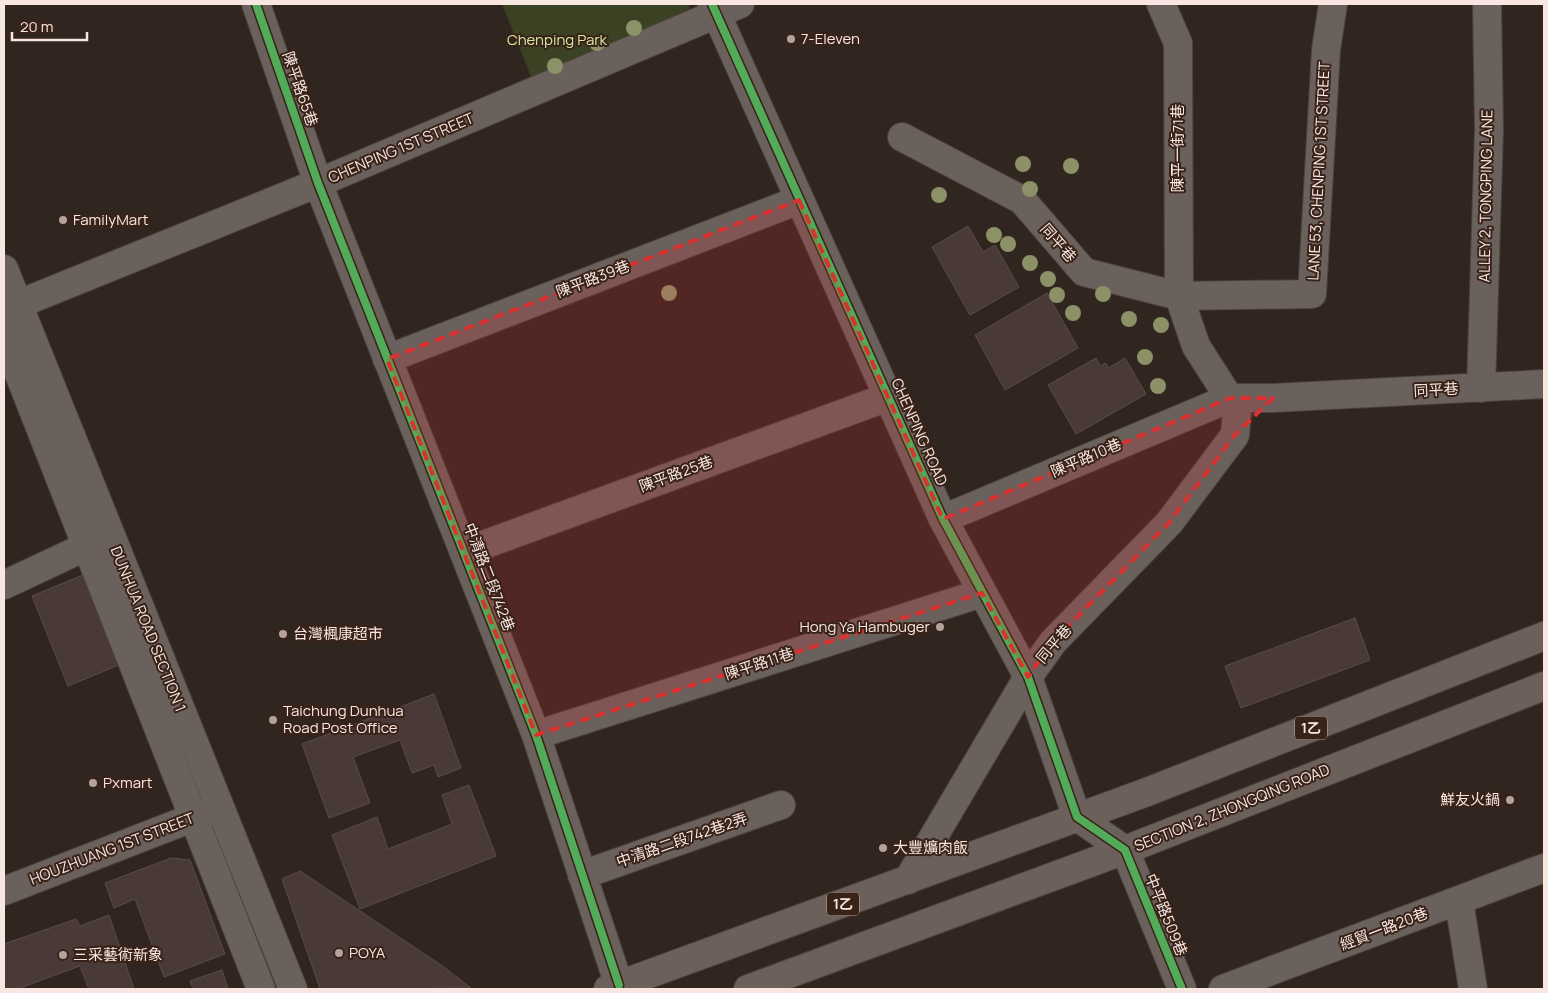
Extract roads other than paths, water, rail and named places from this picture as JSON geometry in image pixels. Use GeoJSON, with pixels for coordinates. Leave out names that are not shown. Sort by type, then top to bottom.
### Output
{"type":"FeatureCollection","features":[{"type":"Feature","properties":{"kind":"main road","name":"1乙"},"geometry":{"type":"LineString","coordinates":[[613,987],[1147,792],[1544,636]]}},
{"type":"Feature","properties":{"kind":"main road","name":"SECTION 2, ZHONGQING ROAD"},"geometry":{"type":"LineString","coordinates":[[748,989],[1125,850],[1544,686]]}},
{"type":"Feature","properties":{"kind":"street","name":"陳平路65巷"},"geometry":{"type":"LineString","coordinates":[[256,4],[318,183]]}},
{"type":"Feature","properties":{"kind":"street","name":"陳平一街71巷"},"geometry":{"type":"LineString","coordinates":[[1161,4],[1178,43],[1178,296]]}},
{"type":"Feature","properties":{"kind":"street","name":"LANE 53, CHENPING 1ST STREET"},"geometry":{"type":"LineString","coordinates":[[1178,296],[1312,294],[1326,50],[1332,4]]}},
{"type":"Feature","properties":{"kind":"street","name":"ALLEY 2, TONGPING LANE"},"geometry":{"type":"LineString","coordinates":[[1480,388],[1489,130],[1487,4]]}},
{"type":"Feature","properties":{"kind":"street","name":"CHENPING 1ST STREET"},"geometry":{"type":"LineString","coordinates":[[11,307],[318,183],[723,7]]}},
{"type":"Feature","properties":{"kind":"street","name":"CHENPING ROAD"},"geometry":{"type":"LineString","coordinates":[[723,7],[799,200],[943,519],[1028,677],[1077,817]]}},
{"type":"Feature","properties":{"kind":"street","name":"同平巷"},"geometry":{"type":"LineString","coordinates":[[902,137],[1022,200],[1084,272],[1178,296]]}},
{"type":"Feature","properties":{"kind":"street","name":"中清路二段742巷"},"geometry":{"type":"LineString","coordinates":[[318,183],[536,735],[582,875],[613,987]]}},
{"type":"Feature","properties":{"kind":"street","name":"陳平路39巷"},"geometry":{"type":"LineString","coordinates":[[387,359],[799,200]]}},
{"type":"Feature","properties":{"kind":"street","name":"DUNHUA ROAD SECTION 1"},"geometry":{"type":"LineString","coordinates":[[4,269],[11,307],[219,807],[292,989]]}},
{"type":"Feature","properties":{"kind":"street"},"geometry":{"type":"LineString","coordinates":[[1178,296],[1196,346],[1237,410],[1235,435]]}},
{"type":"Feature","properties":{"kind":"street","name":"DUNHUA ROAD SECTION 1"},"geometry":{"type":"LineString","coordinates":[[4,336],[261,989]]}},
{"type":"Feature","properties":{"kind":"street","name":"同平巷"},"geometry":{"type":"LineString","coordinates":[[1230,398],[1272,398],[1544,384]]}},
{"type":"Feature","properties":{"kind":"street","name":"陳平路25巷"},"geometry":{"type":"LineString","coordinates":[[464,552],[888,397]]}},
{"type":"Feature","properties":{"kind":"street","name":"陳平路10巷"},"geometry":{"type":"LineString","coordinates":[[943,519],[1230,398]]}},
{"type":"Feature","properties":{"kind":"street","name":"同平巷"},"geometry":{"type":"LineString","coordinates":[[908,880],[1028,677],[1053,642],[1169,523],[1235,435],[1272,398]]}},
{"type":"Feature","properties":{"kind":"street"},"geometry":{"type":"LineString","coordinates":[[4,584],[87,546]]}},
{"type":"Feature","properties":{"kind":"street","name":"陳平路11巷"},"geometry":{"type":"LineString","coordinates":[[536,735],[982,593]]}},
{"type":"Feature","properties":{"kind":"street","name":"中清路二段742巷2弄"},"geometry":{"type":"LineString","coordinates":[[582,875],[781,805]]}},
{"type":"Feature","properties":{"kind":"street","name":"HOUZHUANG 1ST STREET"},"geometry":{"type":"LineString","coordinates":[[4,891],[219,807]]}},
{"type":"Feature","properties":{"kind":"street"},"geometry":{"type":"LineString","coordinates":[[1077,817],[1125,850]]}},
{"type":"Feature","properties":{"kind":"street","name":"中平路509巷"},"geometry":{"type":"LineString","coordinates":[[1125,850],[1182,989]]}},
{"type":"Feature","properties":{"kind":"street","name":"經貿一路20巷"},"geometry":{"type":"LineString","coordinates":[[1223,989],[1544,868]]}},
{"type":"Feature","properties":{"kind":"street"},"geometry":{"type":"LineString","coordinates":[[1459,901],[1474,989]]}},
{"type":"Feature","properties":{"kind":"place","name":"7-Eleven"},"geometry":{"type":"Point","coordinates":[791,39]}},
{"type":"Feature","properties":{"kind":"place","name":"FamilyMart"},"geometry":{"type":"Point","coordinates":[63,220]}},
{"type":"Feature","properties":{"kind":"place","name":"Hong Ya Hambuger"},"geometry":{"type":"Point","coordinates":[940,627]}},
{"type":"Feature","properties":{"kind":"place","name":"台灣楓康超市"},"geometry":{"type":"Point","coordinates":[283,634]}},
{"type":"Feature","properties":{"kind":"place","name":"Taichung Dunhua Road Post Office"},"geometry":{"type":"Point","coordinates":[273,720]}},
{"type":"Feature","properties":{"kind":"place","name":"Pxmart"},"geometry":{"type":"Point","coordinates":[93,783]}},
{"type":"Feature","properties":{"kind":"place","name":"鮮友火鍋"},"geometry":{"type":"Point","coordinates":[1510,800]}},
{"type":"Feature","properties":{"kind":"place","name":"大豐爌肉飯"},"geometry":{"type":"Point","coordinates":[883,848]}},
{"type":"Feature","properties":{"kind":"place","name":"POYA"},"geometry":{"type":"Point","coordinates":[339,953]}},
{"type":"Feature","properties":{"kind":"place","name":"三采藝術新象"},"geometry":{"type":"Point","coordinates":[63,955]}},
{"type":"Feature","properties":{"kind":"park label","name":"Chenping Park"},"geometry":{"type":"Point","coordinates":[557,40]}}]}
